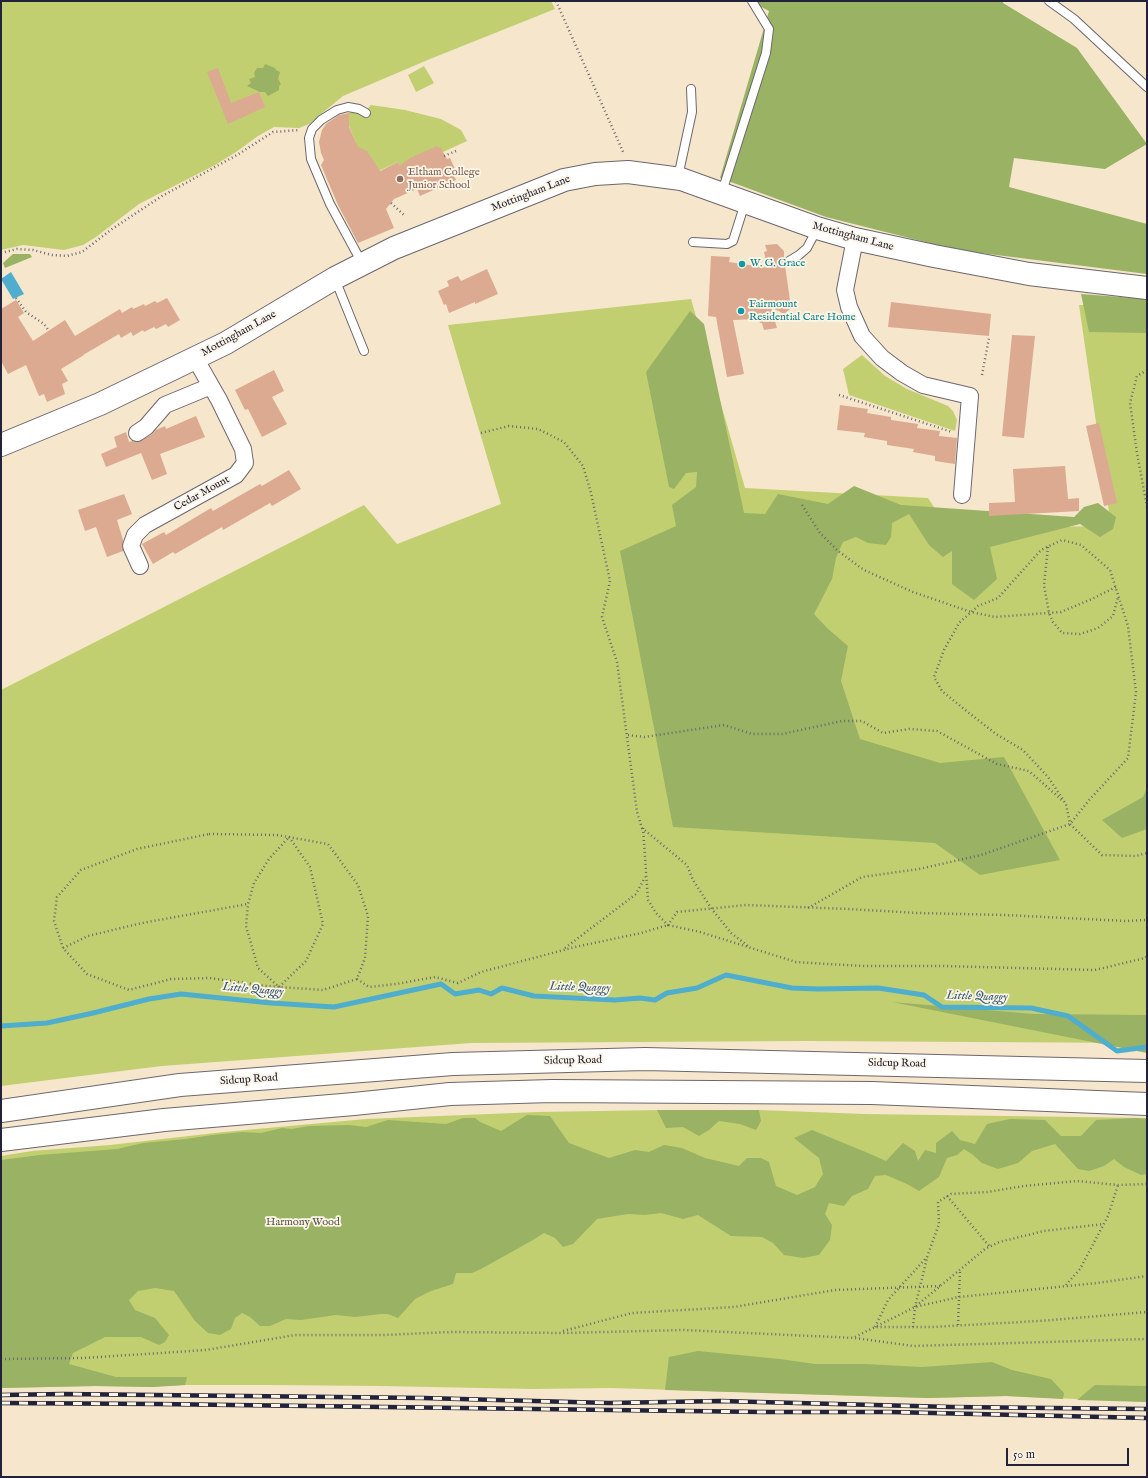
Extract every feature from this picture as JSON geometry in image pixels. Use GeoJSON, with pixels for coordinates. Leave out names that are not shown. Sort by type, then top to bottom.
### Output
{"type":"FeatureCollection","features":[{"type":"Feature","properties":{"kind":"main road","name":"Mottingham Lane"},"geometry":{"type":"LineString","coordinates":[[1,445],[100,404],[226,343],[334,278],[394,248],[564,180],[595,174],[628,172],[678,178],[817,228],[855,239],[1030,274],[1147,288]]}},
{"type":"Feature","properties":{"kind":"main road","name":"Sidcup Road"},"geometry":{"type":"LineString","coordinates":[[1,1111],[180,1085],[453,1064],[645,1059],[1147,1071]]}},
{"type":"Feature","properties":{"kind":"main road"},"geometry":{"type":"LineString","coordinates":[[1,1140],[164,1120],[354,1104],[450,1094],[552,1091],[872,1093],[1147,1104]]}},
{"type":"Feature","properties":{"kind":"street"},"geometry":{"type":"LineString","coordinates":[[855,239],[845,290],[849,307],[862,336],[882,358],[902,373],[923,385],[970,396],[962,495]]}},
{"type":"Feature","properties":{"kind":"street","name":"Cedar Mount"},"geometry":{"type":"LineString","coordinates":[[140,566],[132,546],[134,535],[145,526],[236,475],[245,462],[243,449],[212,386],[195,358]]}},
{"type":"Feature","properties":{"kind":"street"},"geometry":{"type":"LineString","coordinates":[[137,432],[146,427],[165,405],[212,386]]}},
{"type":"Feature","properties":{"kind":"lane"},"geometry":{"type":"LineString","coordinates":[[722,193],[766,53],[769,29],[752,1]]}},
{"type":"Feature","properties":{"kind":"lane"},"geometry":{"type":"LineString","coordinates":[[1049,1],[1074,19],[1147,87]]}},
{"type":"Feature","properties":{"kind":"lane"},"geometry":{"type":"LineString","coordinates":[[678,178],[692,112],[691,89]]}},
{"type":"Feature","properties":{"kind":"lane"},"geometry":{"type":"LineString","coordinates":[[363,264],[330,204],[311,159],[309,138],[312,130],[321,120],[337,110],[348,108],[358,109],[366,113]]}},
{"type":"Feature","properties":{"kind":"lane"},"geometry":{"type":"LineString","coordinates":[[693,242],[727,244],[733,242],[745,202]]}},
{"type":"Feature","properties":{"kind":"lane"},"geometry":{"type":"LineString","coordinates":[[789,261],[807,248],[817,228]]}},
{"type":"Feature","properties":{"kind":"lane"},"geometry":{"type":"LineString","coordinates":[[334,278],[364,351]]}},
{"type":"Feature","properties":{"kind":"path"},"geometry":{"type":"LineString","coordinates":[[556,1],[624,153],[624,158]]}},
{"type":"Feature","properties":{"kind":"path"},"geometry":{"type":"LineString","coordinates":[[1,253],[17,249],[67,256],[82,252],[112,229],[162,196],[237,155],[273,132],[312,130]]}},
{"type":"Feature","properties":{"kind":"path"},"geometry":{"type":"LineString","coordinates":[[444,156],[456,151]]}},
{"type":"Feature","properties":{"kind":"path"},"geometry":{"type":"LineString","coordinates":[[454,174],[464,170]]}},
{"type":"Feature","properties":{"kind":"path"},"geometry":{"type":"LineString","coordinates":[[391,203],[404,215]]}},
{"type":"Feature","properties":{"kind":"path"},"geometry":{"type":"LineString","coordinates":[[16,298],[26,312],[44,324],[49,331]]}},
{"type":"Feature","properties":{"kind":"path"},"geometry":{"type":"LineString","coordinates":[[982,375],[989,338]]}},
{"type":"Feature","properties":{"kind":"path"},"geometry":{"type":"LineString","coordinates":[[1147,370],[1137,376],[1130,403],[1147,507]]}},
{"type":"Feature","properties":{"kind":"path"},"geometry":{"type":"LineString","coordinates":[[839,395],[958,434]]}},
{"type":"Feature","properties":{"kind":"path"},"geometry":{"type":"LineString","coordinates":[[481,433],[509,426],[538,429],[564,442],[583,466],[591,493],[610,581],[602,617],[617,662],[628,735],[637,812],[642,828],[648,900],[656,913],[668,925]]}},
{"type":"Feature","properties":{"kind":"path"},"geometry":{"type":"LineString","coordinates":[[802,505],[820,533],[838,551],[864,570],[913,592],[971,612],[995,617],[1061,612],[1116,587]]}},
{"type":"Feature","properties":{"kind":"path"},"geometry":{"type":"LineString","coordinates":[[808,908],[862,877],[918,869],[981,855],[1070,824],[1090,799],[1128,758],[1136,692],[1128,626],[1119,596],[1110,570],[1081,545],[1062,540],[1041,550],[998,598],[978,606],[959,622],[944,650],[934,677],[942,691],[996,734],[1023,750],[1048,777],[1066,804],[1070,824],[1102,855],[1136,856],[1147,853]]}},
{"type":"Feature","properties":{"kind":"path"},"geometry":{"type":"LineString","coordinates":[[1048,547],[1044,585],[1049,612],[1053,622],[1062,633],[1080,634],[1098,628],[1114,616],[1119,596]]}},
{"type":"Feature","properties":{"kind":"path"},"geometry":{"type":"LineString","coordinates":[[628,735],[644,737],[724,725],[752,734],[782,734],[842,721],[862,721],[882,732],[909,729],[937,731],[997,764],[1029,771],[1066,804]]}},
{"type":"Feature","properties":{"kind":"path"},"geometry":{"type":"LineString","coordinates":[[642,828],[687,865],[693,880],[712,908],[731,933],[750,948]]}},
{"type":"Feature","properties":{"kind":"path"},"geometry":{"type":"LineString","coordinates":[[209,834],[277,835],[328,844],[358,885],[368,916],[365,958],[357,979],[324,990],[279,987],[210,978],[171,979],[129,990],[87,974],[63,948],[54,921],[57,898],[81,870],[137,849],[209,834]]}},
{"type":"Feature","properties":{"kind":"path"},"geometry":{"type":"LineString","coordinates":[[279,987],[258,968],[246,926],[248,904],[254,883],[269,859],[289,837]]}},
{"type":"Feature","properties":{"kind":"path"},"geometry":{"type":"LineString","coordinates":[[279,987],[306,960],[323,924],[310,867],[289,837]]}},
{"type":"Feature","properties":{"kind":"path"},"geometry":{"type":"LineString","coordinates":[[563,950],[636,894],[646,876]]}},
{"type":"Feature","properties":{"kind":"path"},"geometry":{"type":"LineString","coordinates":[[63,948],[88,936],[142,923],[248,904]]}},
{"type":"Feature","properties":{"kind":"path"},"geometry":{"type":"LineString","coordinates":[[668,925],[677,912],[746,906],[1005,915],[1126,921],[1147,920]]}},
{"type":"Feature","properties":{"kind":"path"},"geometry":{"type":"LineString","coordinates":[[357,979],[370,987],[435,977],[458,983],[481,972],[563,950],[641,933],[668,925],[700,932],[796,962],[862,966],[943,966],[1095,970],[1145,958],[1147,956]]}},
{"type":"Feature","properties":{"kind":"path"},"geometry":{"type":"LineString","coordinates":[[913,1327],[915,1307],[927,1257],[939,1224],[938,1202],[947,1196],[951,1194],[987,1192],[1077,1181],[1118,1185],[1147,1184]]}},
{"type":"Feature","properties":{"kind":"path"},"geometry":{"type":"LineString","coordinates":[[1065,1286],[1080,1269],[1104,1224],[1118,1185]]}},
{"type":"Feature","properties":{"kind":"path"},"geometry":{"type":"LineString","coordinates":[[947,1196],[990,1246]]}},
{"type":"Feature","properties":{"kind":"path"},"geometry":{"type":"LineString","coordinates":[[855,1338],[915,1307],[990,1246],[999,1242],[1044,1231],[1104,1224]]}},
{"type":"Feature","properties":{"kind":"path"},"geometry":{"type":"LineString","coordinates":[[875,1327],[888,1300],[927,1257]]}},
{"type":"Feature","properties":{"kind":"path"},"geometry":{"type":"LineString","coordinates":[[958,1325],[960,1270]]}},
{"type":"Feature","properties":{"kind":"path"},"geometry":{"type":"LineString","coordinates":[[915,1307],[959,1297],[1147,1276]]}},
{"type":"Feature","properties":{"kind":"path"},"geometry":{"type":"LineString","coordinates":[[558,1332],[632,1313],[734,1307],[835,1290],[940,1286]]}},
{"type":"Feature","properties":{"kind":"path"},"geometry":{"type":"LineString","coordinates":[[875,1327],[913,1327],[1039,1321],[1147,1312]]}},
{"type":"Feature","properties":{"kind":"path"},"geometry":{"type":"LineString","coordinates":[[1,1359],[84,1358],[206,1350],[295,1335],[383,1335],[452,1332],[684,1330],[855,1338],[913,1346],[1147,1339]]}},
{"type":"Feature","properties":{"kind":"green space"},"geometry":{"type":"Polygon","coordinates":[[[1,1],[551,1],[555,9],[430,59],[343,96],[309,124],[299,128],[274,127],[215,165],[139,204],[96,237],[83,245],[64,250],[23,245],[1,250],[1,1]]]}},
{"type":"Feature","properties":{"kind":"green space"},"geometry":{"type":"Polygon","coordinates":[[[750,1],[1003,1],[1003,3],[1077,48],[1147,144],[1105,169],[1014,158],[1009,187],[1147,224],[1147,274],[957,250],[826,217],[720,178],[769,11],[750,1]]]}},
{"type":"Feature","properties":{"kind":"green space"},"geometry":{"type":"Polygon","coordinates":[[[265,64],[280,72],[278,79],[281,84],[279,86],[279,90],[268,96],[265,92],[260,92],[247,86],[251,83],[249,79],[255,77],[254,73],[257,68],[263,68],[265,64]]]}},
{"type":"Feature","properties":{"kind":"green space"},"geometry":{"type":"Polygon","coordinates":[[[424,66],[434,83],[416,92],[408,75],[424,66]]]}},
{"type":"Feature","properties":{"kind":"green space"},"geometry":{"type":"Polygon","coordinates":[[[371,105],[405,110],[441,119],[461,130],[467,141],[443,152],[400,167],[398,162],[376,172],[355,146],[356,143],[349,126],[349,113],[368,108],[371,105]]]}},
{"type":"Feature","properties":{"kind":"green space"},"geometry":{"type":"Polygon","coordinates":[[[13,254],[30,254],[32,257],[5,268],[3,263],[13,254]]]}},
{"type":"Feature","properties":{"kind":"green space"},"geometry":{"type":"Polygon","coordinates":[[[1081,294],[1147,299],[1147,333],[1089,332],[1081,294]]]}},
{"type":"Feature","properties":{"kind":"green space"},"geometry":{"type":"Polygon","coordinates":[[[691,299],[745,488],[928,498],[948,528],[1111,526],[1079,305],[1147,305],[1147,1043],[805,1041],[471,1043],[162,1066],[1,1086],[1,690],[364,505],[397,544],[501,504],[448,325],[691,299]]]}},
{"type":"Feature","properties":{"kind":"green space"},"geometry":{"type":"Polygon","coordinates":[[[690,311],[704,324],[744,513],[765,514],[778,494],[828,504],[854,486],[901,505],[1074,517],[1084,507],[1098,503],[1116,517],[1113,529],[1100,537],[1080,524],[990,547],[997,579],[974,600],[952,584],[952,551],[943,557],[929,545],[909,514],[892,523],[891,537],[886,545],[868,543],[856,537],[843,542],[836,558],[832,579],[814,614],[827,628],[848,646],[841,681],[860,739],[940,763],[1004,757],[1060,860],[980,875],[935,843],[673,827],[620,551],[676,526],[672,505],[696,487],[697,472],[686,473],[674,489],[669,487],[646,372],[690,311]]]}},
{"type":"Feature","properties":{"kind":"green space"},"geometry":{"type":"Polygon","coordinates":[[[862,355],[885,376],[907,389],[948,406],[953,411],[957,420],[955,431],[849,395],[843,369],[862,355]]]}},
{"type":"Feature","properties":{"kind":"green space"},"geometry":{"type":"Polygon","coordinates":[[[1147,787],[1147,829],[1122,838],[1102,820],[1143,797],[1147,787]]]}},
{"type":"Feature","properties":{"kind":"green space"},"geometry":{"type":"Polygon","coordinates":[[[892,1002],[1034,1014],[1147,1015],[1147,1053],[892,1002]]]}},
{"type":"Feature","properties":{"kind":"green space"},"geometry":{"type":"Polygon","coordinates":[[[657,1110],[759,1110],[761,1121],[756,1130],[740,1124],[719,1121],[699,1136],[683,1127],[666,1128],[657,1110]]]}},
{"type":"Feature","properties":{"kind":"green space"},"geometry":{"type":"Polygon","coordinates":[[[759,1110],[865,1114],[1147,1118],[1147,1402],[1006,1396],[928,1398],[611,1388],[533,1389],[380,1386],[185,1385],[149,1387],[95,1386],[1,1388],[1,1156],[32,1151],[110,1145],[224,1132],[366,1119],[538,1112],[759,1110]]]}},
{"type":"Feature","properties":{"kind":"green space","name":"Harmony Wood"},"geometry":{"type":"Polygon","coordinates":[[[527,1115],[550,1116],[569,1143],[609,1158],[635,1150],[649,1152],[664,1145],[682,1148],[705,1158],[739,1166],[747,1158],[761,1158],[769,1162],[776,1186],[797,1195],[815,1187],[823,1174],[819,1158],[794,1138],[812,1130],[886,1161],[903,1143],[915,1151],[918,1161],[925,1150],[936,1153],[936,1143],[952,1131],[960,1140],[975,1144],[987,1124],[1010,1119],[1045,1120],[1061,1136],[1081,1136],[1096,1120],[1136,1118],[1147,1119],[1147,1174],[1141,1175],[1124,1167],[1114,1159],[1104,1166],[1089,1171],[1078,1169],[1055,1144],[1032,1151],[1018,1163],[998,1169],[982,1163],[964,1149],[957,1155],[947,1158],[939,1177],[919,1191],[886,1175],[875,1176],[868,1189],[852,1196],[844,1206],[829,1203],[825,1214],[832,1225],[830,1240],[819,1255],[803,1258],[784,1255],[773,1243],[762,1237],[731,1236],[698,1215],[683,1219],[661,1213],[645,1215],[628,1214],[597,1219],[573,1244],[563,1247],[555,1238],[544,1233],[481,1269],[472,1273],[456,1273],[453,1284],[431,1291],[415,1299],[398,1318],[388,1314],[355,1317],[336,1315],[301,1320],[286,1319],[270,1326],[260,1326],[250,1317],[242,1313],[235,1318],[231,1329],[220,1335],[208,1333],[195,1321],[174,1291],[155,1288],[138,1291],[129,1300],[135,1310],[155,1318],[169,1335],[165,1342],[159,1345],[141,1337],[105,1337],[73,1353],[69,1364],[116,1377],[187,1377],[185,1385],[153,1387],[95,1386],[1,1388],[1,1160],[40,1155],[117,1149],[143,1143],[212,1135],[242,1132],[261,1133],[282,1128],[292,1129],[309,1126],[349,1125],[366,1127],[388,1120],[446,1124],[463,1118],[475,1118],[480,1122],[501,1131],[527,1115]]]}},
{"type":"Feature","properties":{"kind":"green space"},"geometry":{"type":"Polygon","coordinates":[[[698,1351],[815,1364],[865,1364],[922,1367],[992,1362],[1012,1370],[1051,1379],[1064,1393],[1063,1399],[1006,1396],[928,1398],[665,1390],[669,1357],[698,1351]]]}},
{"type":"Feature","properties":{"kind":"green space"},"geometry":{"type":"Polygon","coordinates":[[[1095,1385],[1147,1386],[1147,1402],[1077,1400],[1095,1385]]]}},
{"type":"Feature","properties":{"kind":"water"},"geometry":{"type":"Polygon","coordinates":[[[11,272],[24,294],[13,299],[1,279],[11,272]]]}},
{"type":"Feature","properties":{"kind":"building"},"geometry":{"type":"Polygon","coordinates":[[[218,68],[231,103],[259,92],[265,107],[228,124],[207,72],[218,68]]]}},
{"type":"Feature","properties":{"kind":"building"},"geometry":{"type":"Polygon","coordinates":[[[349,113],[349,127],[358,147],[367,151],[380,171],[398,162],[400,166],[410,158],[437,146],[438,148],[440,147],[447,159],[450,158],[455,169],[452,171],[456,180],[420,196],[417,189],[394,199],[386,209],[394,228],[358,243],[338,205],[321,165],[324,160],[319,142],[322,130],[326,124],[339,115],[349,113]]]}},
{"type":"Feature","properties":{"kind":"building","name":"Fairmount Residential Care Home"},"geometry":{"type":"Polygon","coordinates":[[[777,244],[784,251],[784,261],[791,308],[784,314],[771,307],[777,328],[764,330],[762,323],[760,323],[758,319],[733,320],[744,374],[727,377],[716,317],[708,316],[711,256],[730,257],[729,262],[768,268],[764,252],[767,251],[765,245],[777,244]]]}},
{"type":"Feature","properties":{"kind":"building"},"geometry":{"type":"Polygon","coordinates":[[[487,269],[498,294],[449,313],[446,304],[444,305],[438,291],[449,286],[447,281],[458,276],[461,281],[487,269]]]}},
{"type":"Feature","properties":{"kind":"building"},"geometry":{"type":"Polygon","coordinates":[[[167,298],[180,320],[168,327],[166,324],[156,329],[154,327],[144,332],[143,330],[133,336],[131,332],[121,338],[119,334],[83,355],[61,369],[68,381],[62,384],[65,394],[47,402],[44,394],[39,396],[26,365],[8,374],[1,361],[1,309],[16,300],[24,313],[18,317],[33,341],[65,320],[75,336],[120,309],[122,313],[132,307],[133,309],[144,304],[145,306],[155,301],[157,303],[167,298]]]}},
{"type":"Feature","properties":{"kind":"building"},"geometry":{"type":"Polygon","coordinates":[[[891,302],[991,314],[989,336],[888,327],[891,302]]]}},
{"type":"Feature","properties":{"kind":"building"},"geometry":{"type":"Polygon","coordinates":[[[1012,335],[1035,336],[1024,438],[1002,436],[1012,335]]]}},
{"type":"Feature","properties":{"kind":"building"},"geometry":{"type":"Polygon","coordinates":[[[274,370],[284,391],[272,397],[287,424],[262,437],[248,409],[245,410],[235,390],[274,370]]]}},
{"type":"Feature","properties":{"kind":"building"},"geometry":{"type":"Polygon","coordinates":[[[840,405],[868,409],[867,413],[891,417],[891,420],[918,424],[917,428],[940,431],[939,436],[957,438],[955,464],[935,461],[935,456],[913,452],[914,449],[887,445],[887,441],[864,437],[865,433],[837,430],[840,405]]]}},
{"type":"Feature","properties":{"kind":"building"},"geometry":{"type":"Polygon","coordinates":[[[196,416],[205,437],[160,454],[167,474],[152,480],[141,453],[106,467],[101,454],[117,447],[114,437],[126,432],[129,442],[138,442],[151,435],[156,430],[165,426],[166,429],[196,416]]]}},
{"type":"Feature","properties":{"kind":"building"},"geometry":{"type":"Polygon","coordinates":[[[1099,423],[1117,503],[1104,506],[1086,426],[1099,423]]]}},
{"type":"Feature","properties":{"kind":"building"},"geometry":{"type":"Polygon","coordinates":[[[1065,466],[1068,499],[1079,498],[1079,511],[989,516],[989,503],[1015,502],[1013,469],[1065,466]]]}},
{"type":"Feature","properties":{"kind":"building"},"geometry":{"type":"Polygon","coordinates":[[[289,470],[301,489],[272,506],[270,503],[223,530],[222,527],[175,554],[173,552],[153,564],[142,544],[164,532],[166,535],[211,508],[213,511],[260,484],[262,486],[289,470]]]}},
{"type":"Feature","properties":{"kind":"building"},"geometry":{"type":"Polygon","coordinates":[[[124,494],[132,514],[117,520],[123,540],[123,551],[107,557],[96,527],[85,531],[78,510],[124,494]]]}},
{"type":"Feature","properties":{"kind":"waterway","name":"Little Quaggy"},"geometry":{"type":"LineString","coordinates":[[1,1026],[47,1023],[149,999],[181,994],[271,1003],[334,1007],[441,984],[455,994],[479,990],[491,994],[502,988],[534,996],[615,1000],[640,998],[655,1000],[667,993],[697,988],[726,975],[792,988],[878,988],[924,995],[942,1007],[1031,1008],[1068,1016],[1117,1051],[1147,1047]]}},
{"type":"Feature","properties":{"kind":"railway"},"geometry":{"type":"LineString","coordinates":[[1,1395],[64,1394],[423,1398],[609,1403],[720,1401],[952,1407],[1147,1409]]}},
{"type":"Feature","properties":{"kind":"railway"},"geometry":{"type":"LineString","coordinates":[[1,1403],[763,1412],[890,1412],[1147,1418]]}},
{"type":"Feature","properties":{"kind":"place","name":"Eltham College Junior School"},"geometry":{"type":"Point","coordinates":[400,179]}},
{"type":"Feature","properties":{"kind":"place","name":"W. G. Grace"},"geometry":{"type":"Point","coordinates":[742,264]}},
{"type":"Feature","properties":{"kind":"place","name":"Fairmount Residential Care Home"},"geometry":{"type":"Point","coordinates":[741,311]}}]}
